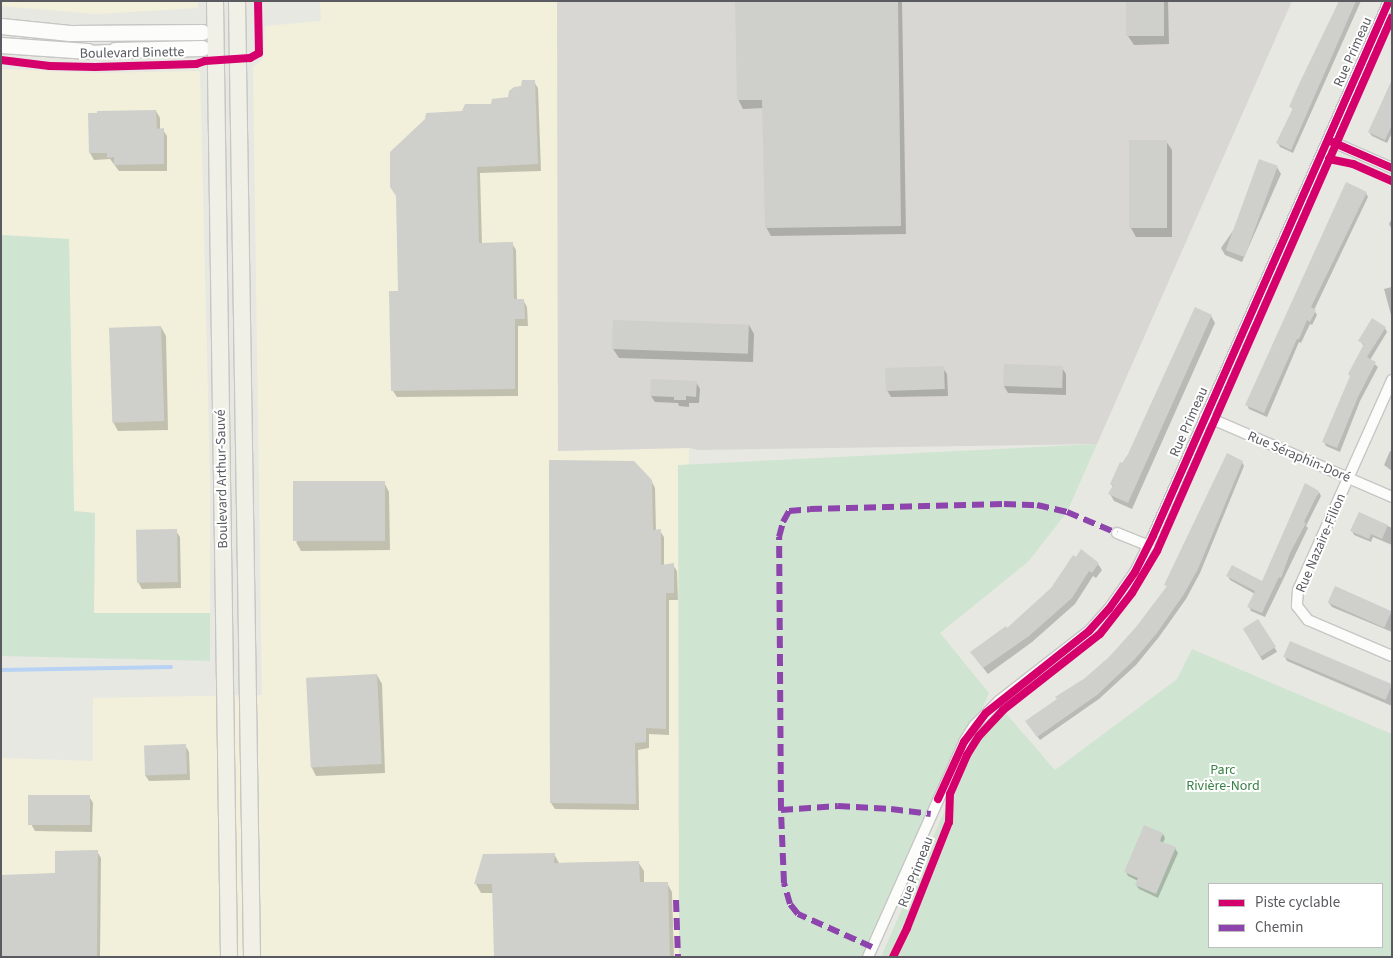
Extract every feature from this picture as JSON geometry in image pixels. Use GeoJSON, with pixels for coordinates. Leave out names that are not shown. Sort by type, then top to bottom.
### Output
{"type":"FeatureCollection","features":[{"type":"Feature","properties":{"kind":"main road","name":"Boulevard Arthur-Sauvé"},"geometry":{"type":"LineString","coordinates":[[215,1],[208,40],[229,957]]}},
{"type":"Feature","properties":{"kind":"main road","name":"Boulevard Arthur-Sauvé"},"geometry":{"type":"LineString","coordinates":[[238,1],[252,957]]}},
{"type":"Feature","properties":{"kind":"street","name":"Rue Primeau"},"geometry":{"type":"LineString","coordinates":[[868,957],[964,742],[974,726],[999,701],[1089,631],[1124,591],[1149,546],[1389,1]]}},
{"type":"Feature","properties":{"kind":"street","name":"Boulevard Binette"},"geometry":{"type":"LineString","coordinates":[[1,26],[70,33],[208,40]]}},
{"type":"Feature","properties":{"kind":"street","name":"Boulevard Binette"},"geometry":{"type":"LineString","coordinates":[[1,45],[88,51],[238,38]]}},
{"type":"Feature","properties":{"kind":"street"},"geometry":{"type":"LineString","coordinates":[[1328,140],[1392,168]]}},
{"type":"Feature","properties":{"kind":"street","name":"Rue Nazaire-Filion"},"geometry":{"type":"LineString","coordinates":[[1392,380],[1298,590],[1297,606],[1308,620],[1392,656]]}},
{"type":"Feature","properties":{"kind":"street","name":"Rue Séraphin-Doré"},"geometry":{"type":"LineString","coordinates":[[1205,416],[1392,497]]}},
{"type":"Feature","properties":{"kind":"street"},"geometry":{"type":"LineString","coordinates":[[1117,533],[1149,546]]}},
{"type":"Feature","properties":{"kind":"shaded area"},"geometry":{"type":"Polygon","coordinates":[[[1,1],[198,1],[198,8],[96,14],[1,6],[1,1]]]}},
{"type":"Feature","properties":{"kind":"shaded area"},"geometry":{"type":"Polygon","coordinates":[[[320,1],[557,1],[558,451],[689,448],[683,957],[1,957],[1,758],[93,761],[93,698],[262,695],[253,67],[263,59],[265,26],[321,21],[320,1]]]}},
{"type":"Feature","properties":{"kind":"shaded area"},"geometry":{"type":"Polygon","coordinates":[[[557,1],[1292,1],[1097,444],[558,451],[557,1]]]}},
{"type":"Feature","properties":{"kind":"shaded area"},"geometry":{"type":"Polygon","coordinates":[[[1,69],[98,73],[200,71],[210,479],[210,613],[94,613],[95,513],[74,511],[69,239],[1,235],[1,69]]]}},
{"type":"Feature","properties":{"kind":"green space"},"geometry":{"type":"Polygon","coordinates":[[[1,235],[69,239],[74,511],[95,513],[94,613],[210,613],[210,661],[1,656],[1,235]]]}},
{"type":"Feature","properties":{"kind":"green space"},"geometry":{"type":"Polygon","coordinates":[[[1097,444],[1067,512],[1029,561],[940,633],[989,693],[873,957],[679,957],[678,465],[1097,444]]]}},
{"type":"Feature","properties":{"kind":"green space","name":"Parc Rivière-Nord"},"geometry":{"type":"Polygon","coordinates":[[[1192,649],[1392,734],[1392,957],[881,957],[978,734],[1003,710],[1055,770],[1177,679],[1192,649]]]}},
{"type":"Feature","properties":{"kind":"building"},"geometry":{"type":"Polygon","coordinates":[[[735,1],[898,1],[901,226],[765,228],[762,100],[737,100],[735,1]]]}},
{"type":"Feature","properties":{"kind":"building"},"geometry":{"type":"Polygon","coordinates":[[[1126,1],[1164,1],[1164,36],[1126,36],[1126,1]]]}},
{"type":"Feature","properties":{"kind":"building"},"geometry":{"type":"Polygon","coordinates":[[[1339,1],[1356,1],[1291,150],[1276,143],[1293,108],[1289,107],[1299,84],[1339,1]]]}},
{"type":"Feature","properties":{"kind":"building"},"geometry":{"type":"Polygon","coordinates":[[[522,80],[535,80],[538,164],[477,167],[479,243],[513,242],[514,299],[524,299],[525,319],[515,319],[515,389],[391,391],[389,291],[398,291],[396,196],[390,187],[390,152],[425,119],[426,113],[462,111],[465,104],[491,104],[492,99],[508,97],[509,91],[514,87],[521,86],[522,80]]]}},
{"type":"Feature","properties":{"kind":"building"},"geometry":{"type":"Polygon","coordinates":[[[1392,80],[1392,125],[1385,140],[1368,132],[1392,80]]]}},
{"type":"Feature","properties":{"kind":"building"},"geometry":{"type":"Polygon","coordinates":[[[156,110],[157,129],[164,128],[164,164],[114,165],[114,157],[107,158],[107,153],[89,153],[88,113],[97,113],[97,111],[156,110]]]}},
{"type":"Feature","properties":{"kind":"building"},"geometry":{"type":"Polygon","coordinates":[[[1129,140],[1167,140],[1167,228],[1129,228],[1129,140]]]}},
{"type":"Feature","properties":{"kind":"building"},"geometry":{"type":"Polygon","coordinates":[[[1259,159],[1278,166],[1245,257],[1226,250],[1259,159]]]}},
{"type":"Feature","properties":{"kind":"building"},"geometry":{"type":"Polygon","coordinates":[[[1346,182],[1367,192],[1311,307],[1316,310],[1310,322],[1307,320],[1299,339],[1297,339],[1264,413],[1245,405],[1346,182]]]}},
{"type":"Feature","properties":{"kind":"building"},"geometry":{"type":"Polygon","coordinates":[[[1195,307],[1212,315],[1128,503],[1108,494],[1113,485],[1110,484],[1120,462],[1122,463],[1128,454],[1195,307]]]}},
{"type":"Feature","properties":{"kind":"building"},"geometry":{"type":"Polygon","coordinates":[[[1372,318],[1386,327],[1367,357],[1376,362],[1358,397],[1337,448],[1322,442],[1350,376],[1348,374],[1364,344],[1358,341],[1372,318]]]}},
{"type":"Feature","properties":{"kind":"building"},"geometry":{"type":"Polygon","coordinates":[[[613,320],[749,325],[748,354],[612,349],[613,320]]]}},
{"type":"Feature","properties":{"kind":"building"},"geometry":{"type":"Polygon","coordinates":[[[161,326],[164,421],[112,423],[109,328],[161,326]]]}},
{"type":"Feature","properties":{"kind":"building"},"geometry":{"type":"Polygon","coordinates":[[[1004,364],[1063,366],[1062,388],[1003,386],[1004,364]]]}},
{"type":"Feature","properties":{"kind":"building"},"geometry":{"type":"Polygon","coordinates":[[[944,366],[945,389],[886,391],[885,368],[944,366]]]}},
{"type":"Feature","properties":{"kind":"building"},"geometry":{"type":"Polygon","coordinates":[[[651,379],[697,381],[696,397],[686,396],[686,400],[674,400],[674,397],[650,396],[651,379]]]}},
{"type":"Feature","properties":{"kind":"building"},"geometry":{"type":"Polygon","coordinates":[[[1227,453],[1243,461],[1198,569],[1184,594],[1157,633],[1134,660],[1097,695],[1037,737],[1025,721],[1057,699],[1055,697],[1085,678],[1109,657],[1136,627],[1167,586],[1164,585],[1227,453]]]}},
{"type":"Feature","properties":{"kind":"building"},"geometry":{"type":"Polygon","coordinates":[[[549,460],[634,461],[652,480],[653,530],[661,529],[661,565],[674,563],[674,593],[666,593],[666,729],[646,728],[646,742],[635,743],[636,804],[550,803],[549,460]]]}},
{"type":"Feature","properties":{"kind":"building"},"geometry":{"type":"Polygon","coordinates":[[[293,481],[385,481],[385,541],[293,541],[293,481]]]}},
{"type":"Feature","properties":{"kind":"building"},"geometry":{"type":"Polygon","coordinates":[[[1305,483],[1319,491],[1304,522],[1306,523],[1290,553],[1281,578],[1279,577],[1262,613],[1247,607],[1255,591],[1226,576],[1232,565],[1262,581],[1305,483]]]}},
{"type":"Feature","properties":{"kind":"building"},"geometry":{"type":"Polygon","coordinates":[[[1359,512],[1388,525],[1382,539],[1371,534],[1369,539],[1350,531],[1359,512]]]}},
{"type":"Feature","properties":{"kind":"building"},"geometry":{"type":"Polygon","coordinates":[[[177,529],[178,582],[137,583],[136,530],[177,529]]]}},
{"type":"Feature","properties":{"kind":"building"},"geometry":{"type":"Polygon","coordinates":[[[1081,549],[1099,563],[1092,573],[1089,571],[1072,598],[1029,636],[983,668],[970,652],[1006,626],[1007,628],[1051,588],[1073,555],[1076,557],[1081,549]]]}},
{"type":"Feature","properties":{"kind":"building"},"geometry":{"type":"Polygon","coordinates":[[[1335,586],[1392,611],[1384,628],[1328,602],[1335,586]]]}},
{"type":"Feature","properties":{"kind":"building"},"geometry":{"type":"Polygon","coordinates":[[[1258,619],[1276,647],[1261,656],[1243,629],[1258,619]]]}},
{"type":"Feature","properties":{"kind":"building"},"geometry":{"type":"Polygon","coordinates":[[[1290,641],[1392,684],[1386,700],[1283,657],[1290,641]]]}},
{"type":"Feature","properties":{"kind":"building"},"geometry":{"type":"Polygon","coordinates":[[[377,674],[382,764],[311,768],[306,678],[377,674]]]}},
{"type":"Feature","properties":{"kind":"building"},"geometry":{"type":"Polygon","coordinates":[[[186,744],[187,774],[145,775],[144,745],[186,744]]]}},
{"type":"Feature","properties":{"kind":"building"},"geometry":{"type":"Polygon","coordinates":[[[28,795],[90,795],[90,825],[28,825],[28,795]]]}},
{"type":"Feature","properties":{"kind":"building"},"geometry":{"type":"Polygon","coordinates":[[[1144,825],[1163,833],[1160,841],[1176,847],[1156,894],[1135,885],[1138,878],[1124,872],[1144,825]]]}},
{"type":"Feature","properties":{"kind":"building"},"geometry":{"type":"Polygon","coordinates":[[[98,850],[97,957],[1,957],[1,875],[55,873],[55,851],[98,850]]]}},
{"type":"Feature","properties":{"kind":"building"},"geometry":{"type":"Polygon","coordinates":[[[555,853],[554,863],[639,861],[640,882],[668,882],[670,957],[494,957],[492,884],[474,884],[483,854],[555,853]]]}},
{"type":"Feature","properties":{"kind":"waterway"},"geometry":{"type":"LineString","coordinates":[[1,670],[171,667]]}},
{"type":"Feature","properties":{"kind":"marked path"},"geometry":{"type":"LineString","coordinates":[[872,947],[798,914],[790,904],[784,883],[781,810],[779,537],[783,522],[789,511],[1004,504],[1037,505],[1067,512],[1117,533]]}},
{"type":"Feature","properties":{"kind":"marked path"},"geometry":{"type":"LineString","coordinates":[[781,810],[838,806],[891,809],[931,814]]}},
{"type":"Feature","properties":{"kind":"marked path"},"geometry":{"type":"LineString","coordinates":[[676,900],[678,957]]}},
{"type":"Feature","properties":{"kind":"cycle path"},"geometry":{"type":"LineString","coordinates":[[1,60],[50,66],[95,67],[196,64],[205,61],[250,58],[259,53],[258,1]]}},
{"type":"Feature","properties":{"kind":"cycle path"},"geometry":{"type":"LineString","coordinates":[[938,799],[964,742],[986,713],[1089,631],[1109,609],[1135,572],[1153,536],[1389,1]]}},
{"type":"Feature","properties":{"kind":"cycle path"},"geometry":{"type":"LineString","coordinates":[[893,957],[907,928],[949,822],[950,794],[967,755],[979,736],[1003,710],[1100,634],[1132,593],[1157,551],[1392,17]]}},
{"type":"Feature","properties":{"kind":"cycle path"},"geometry":{"type":"LineString","coordinates":[[1330,141],[1392,168]]}},
{"type":"Feature","properties":{"kind":"cycle path"},"geometry":{"type":"LineString","coordinates":[[1329,159],[1353,164],[1392,181]]}}]}
